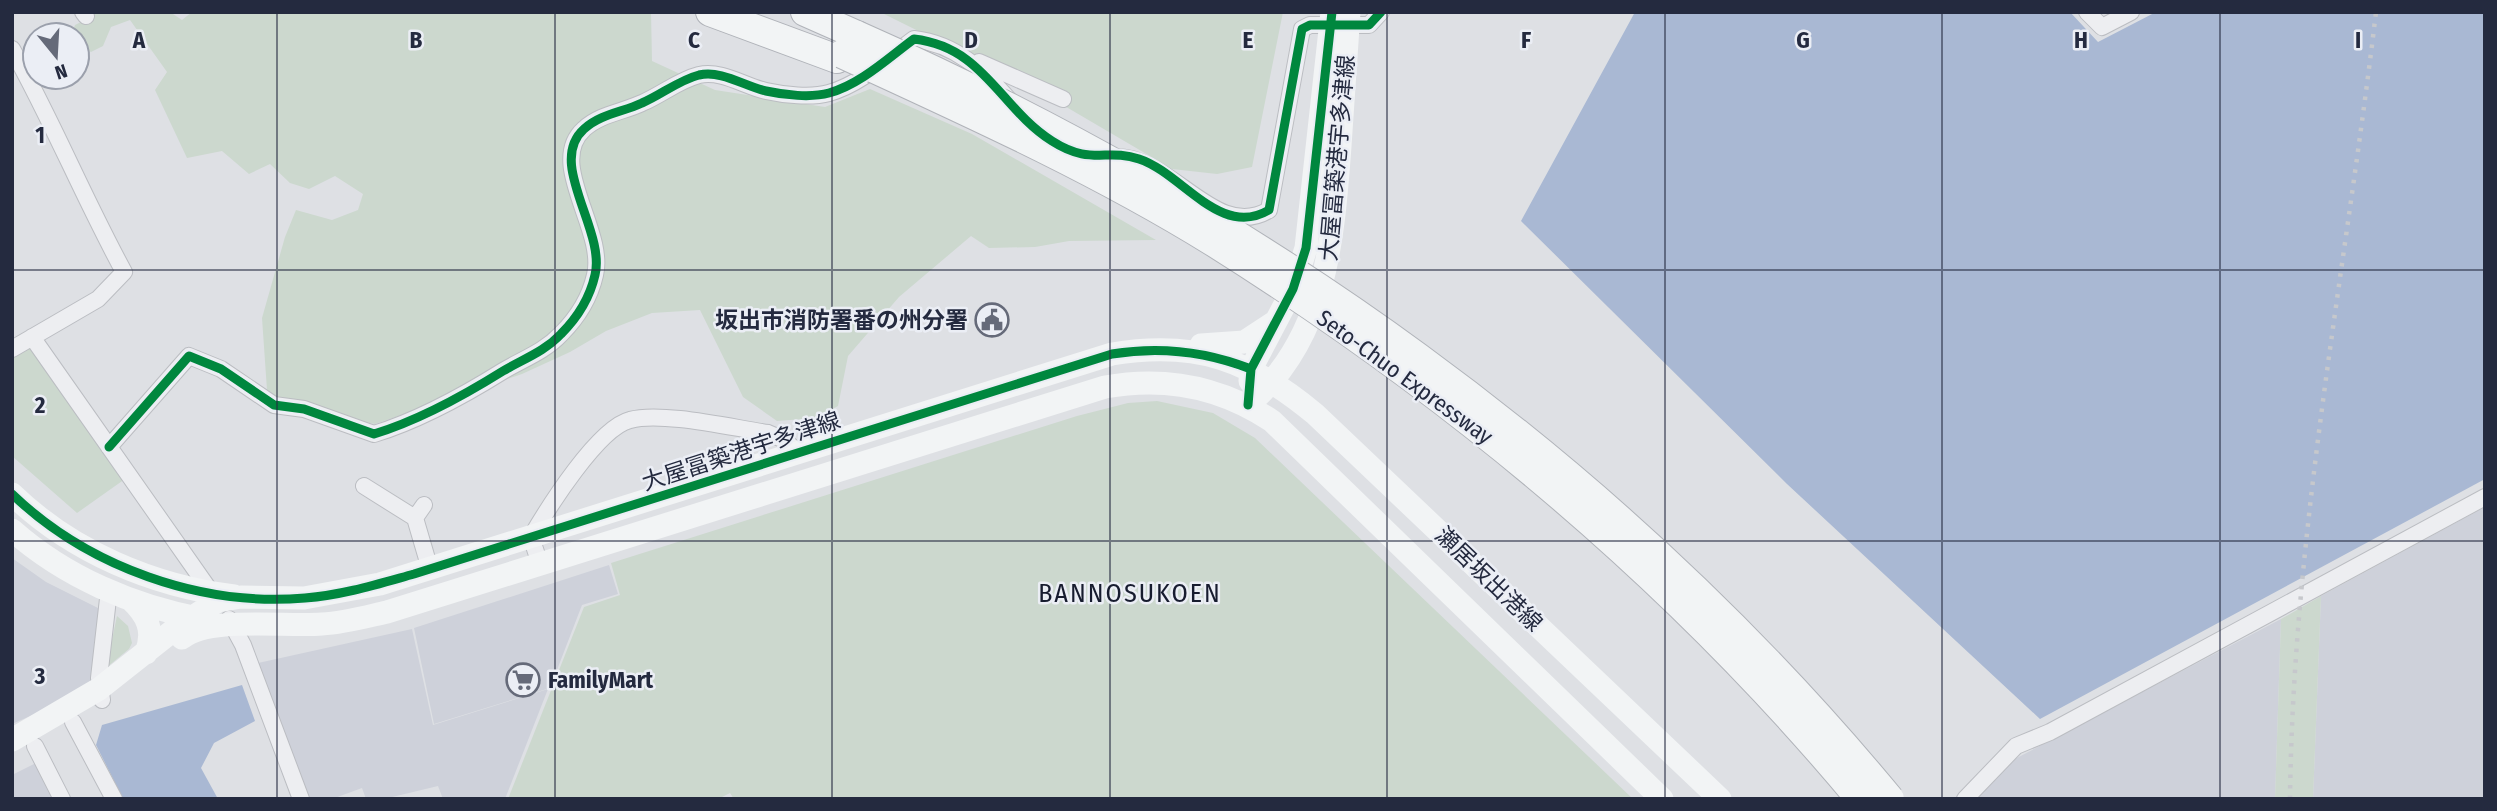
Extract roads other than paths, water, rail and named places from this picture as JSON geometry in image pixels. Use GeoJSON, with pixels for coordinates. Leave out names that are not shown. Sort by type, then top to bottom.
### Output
{"type":"FeatureCollection","features":[{"type":"Feature","properties":{"kind":"highway"},"geometry":{"type":"LineString","coordinates":[[710,12],[850,36]]}},
{"type":"Feature","properties":{"kind":"highway"},"geometry":{"type":"LineString","coordinates":[[753,12],[850,36]]}},
{"type":"Feature","properties":{"kind":"highway"},"geometry":{"type":"LineString","coordinates":[[805,12],[850,36]]}},
{"type":"Feature","properties":{"kind":"highway","name":"Seto-Chuo Expressway"},"geometry":{"type":"LineString","coordinates":[[850,36],[972,114],[1098,177],[1212,242],[1431,392],[1538,475],[1641,568],[1744,668],[1860,799]]}},
{"type":"Feature","properties":{"kind":"highway","name":"Seto-Chuo Expressway"},"geometry":{"type":"LineString","coordinates":[[850,36],[985,79],[1224,224],[1332,295],[1446,376],[1553,460],[1657,552],[1759,650],[1890,799]]}},
{"type":"Feature","properties":{"kind":"main road","name":"大屋冨築港宇多津線"},"geometry":{"type":"LineString","coordinates":[[1248,405],[1251,369],[1283,311],[1300,269],[1310,224],[1340,19]]}},
{"type":"Feature","properties":{"kind":"main road","name":"大屋冨築港宇多津線"},"geometry":{"type":"LineString","coordinates":[[1248,405],[1275,383],[1307,324],[1329,258],[1335,216],[1340,19]]}},
{"type":"Feature","properties":{"kind":"main road"},"geometry":{"type":"LineString","coordinates":[[1112,354],[1167,344],[1217,346],[1244,342],[1265,330],[1283,311]]}},
{"type":"Feature","properties":{"kind":"main road","name":"大屋冨築港宇多津線"},"geometry":{"type":"LineString","coordinates":[[12,740],[101,695],[215,597],[325,596],[430,569],[1112,354],[1172,349],[1204,354],[1251,369]]}},
{"type":"Feature","properties":{"kind":"main road","name":"瀬居坂出港線"},"geometry":{"type":"LineString","coordinates":[[1251,369],[1275,383],[1315,414],[1720,799]]}},
{"type":"Feature","properties":{"kind":"main road","name":"大屋冨築港宇多津線"},"geometry":{"type":"LineString","coordinates":[[12,757],[73,722],[146,653],[181,626],[197,629],[233,624],[293,626],[358,618],[1126,383],[1188,385],[1248,405]]}},
{"type":"Feature","properties":{"kind":"main road","name":"瀬居坂出港線"},"geometry":{"type":"LineString","coordinates":[[1248,405],[1295,441],[1519,663],[1662,799]]}},
{"type":"Feature","properties":{"kind":"main road"},"geometry":{"type":"LineString","coordinates":[[928,412],[938,440]]}},
{"type":"Feature","properties":{"kind":"main road"},"geometry":{"type":"LineString","coordinates":[[12,494],[64,535],[143,574],[215,597]]}},
{"type":"Feature","properties":{"kind":"main road"},"geometry":{"type":"LineString","coordinates":[[12,530],[61,566],[181,626],[233,624]]}},
{"type":"Feature","properties":{"kind":"main road"},"geometry":{"type":"LineString","coordinates":[[143,574],[167,597],[181,626]]}},
{"type":"Feature","properties":{"kind":"main road"},"geometry":{"type":"LineString","coordinates":[[119,595],[149,625],[150,643],[146,653]]}},
{"type":"Feature","properties":{"kind":"street"},"geometry":{"type":"LineString","coordinates":[[964,56],[992,81],[1030,126],[1053,142],[1076,154],[1093,158],[1138,158],[1218,210],[1241,219],[1255,219],[1269,211],[1302,29],[1340,19],[1369,25],[1381,12]]}},
{"type":"Feature","properties":{"kind":"street"},"geometry":{"type":"LineString","coordinates":[[2087,12],[2102,27],[2131,12]]}},
{"type":"Feature","properties":{"kind":"street"},"geometry":{"type":"LineString","coordinates":[[109,447],[189,356],[221,369],[274,405],[304,409],[374,434],[477,390],[541,351],[561,334],[583,307],[595,275],[597,254],[572,166],[575,141],[584,129],[602,117],[640,104],[701,75],[721,76],[765,91],[828,94],[860,79],[914,39],[931,41],[1063,99]]}},
{"type":"Feature","properties":{"kind":"street"},"geometry":{"type":"LineString","coordinates":[[12,49],[49,116],[86,204],[124,272],[98,299],[12,349]]}},
{"type":"Feature","properties":{"kind":"street"},"geometry":{"type":"LineString","coordinates":[[32,337],[233,624],[301,799]]}},
{"type":"Feature","properties":{"kind":"street"},"geometry":{"type":"LineString","coordinates":[[540,564],[531,537],[552,502],[604,437],[627,421],[660,419],[768,433],[782,439],[800,453]]}},
{"type":"Feature","properties":{"kind":"street"},"geometry":{"type":"LineString","coordinates":[[364,486],[419,512],[430,569]]}},
{"type":"Feature","properties":{"kind":"street"},"geometry":{"type":"LineString","coordinates":[[1965,799],[2016,746],[2050,732],[2485,497]]}},
{"type":"Feature","properties":{"kind":"street"},"geometry":{"type":"LineString","coordinates":[[101,695],[119,595]]}},
{"type":"Feature","properties":{"kind":"street"},"geometry":{"type":"LineString","coordinates":[[73,722],[114,799]]}},
{"type":"Feature","properties":{"kind":"street"},"geometry":{"type":"LineString","coordinates":[[35,746],[62,799]]}},
{"type":"Feature","properties":{"kind":"water"},"geometry":{"type":"Polygon","coordinates":[[[1635,12],[2070,12],[2098,42],[2156,12],[2485,12],[2485,479],[2040,719],[1787,484],[1521,221],[1635,12]]]}},
{"type":"Feature","properties":{"kind":"water"},"geometry":{"type":"Polygon","coordinates":[[[242,685],[255,721],[214,743],[201,768],[218,799],[123,799],[96,745],[102,725],[242,685]]]}},
{"type":"Feature","properties":{"kind":"railway"},"geometry":{"type":"LineString","coordinates":[[2290,799],[2293,700],[2310,503],[2376,12]]}},
{"type":"Feature","properties":{"kind":"place","name":"坂出市消防署番の州分署"},"geometry":{"type":"Point","coordinates":[992,320]}},
{"type":"Feature","properties":{"kind":"place","name":"FamilyMart"},"geometry":{"type":"Point","coordinates":[523,680]}},
{"type":"Feature","properties":{"kind":"district","name":"BANNOSUKOEN"},"geometry":{"type":"Point","coordinates":[1130,593]}}]}
